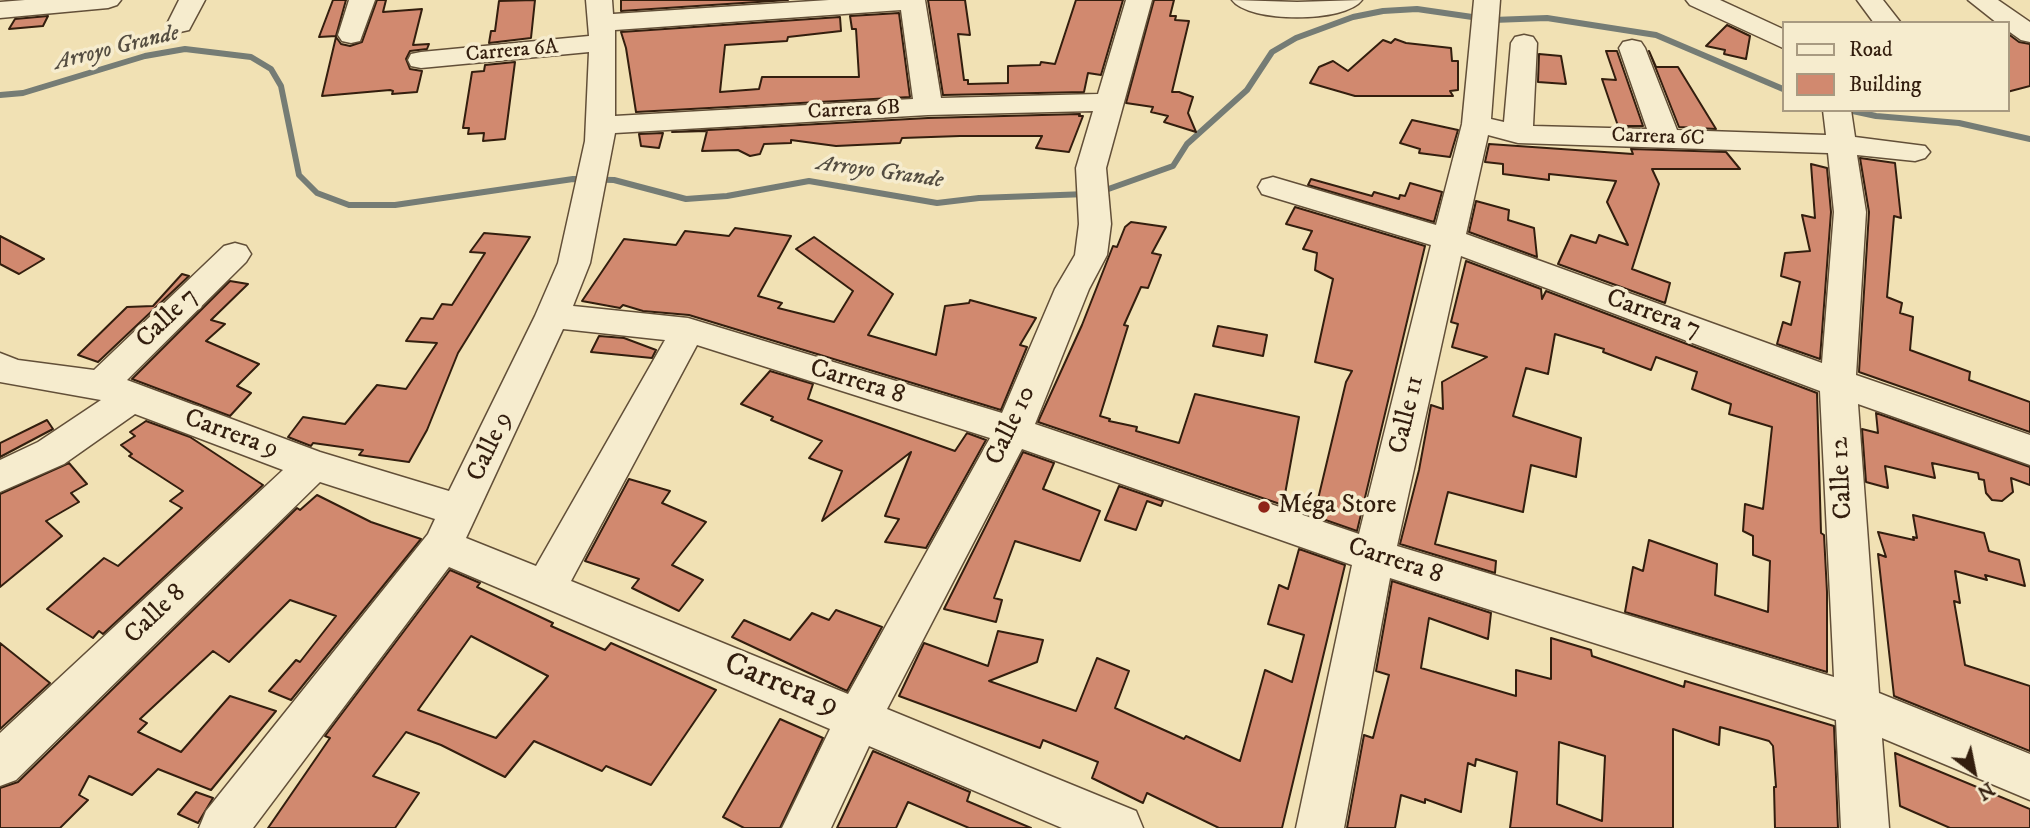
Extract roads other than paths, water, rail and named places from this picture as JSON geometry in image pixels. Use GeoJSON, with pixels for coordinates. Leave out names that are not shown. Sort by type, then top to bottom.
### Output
{"type":"FeatureCollection","features":[{"type":"Feature","properties":{"kind":"street"},"geometry":{"type":"LineString","coordinates":[[0,10],[108,0]]}},
{"type":"Feature","properties":{"kind":"street"},"geometry":{"type":"LineString","coordinates":[[180,24],[192,0]]}},
{"type":"Feature","properties":{"kind":"street"},"geometry":{"type":"LineString","coordinates":[[351,35],[362,0]]}},
{"type":"Feature","properties":{"kind":"street","name":"Calle 10"},"geometry":{"type":"LineString","coordinates":[[806,828],[859,718],[1013,431],[1072,289],[1091,255],[1095,224],[1092,182],[1108,102],[1139,0]]}},
{"type":"Feature","properties":{"kind":"street"},"geometry":{"type":"LineString","coordinates":[[1245,0],[1287,12],[1323,9],[1349,0]]}},
{"type":"Feature","properties":{"kind":"street","name":"Calle 11"},"geometry":{"type":"LineString","coordinates":[[1320,828],[1374,556],[1476,124],[1487,0]]}},
{"type":"Feature","properties":{"kind":"street"},"geometry":{"type":"LineString","coordinates":[[1699,0],[1761,27],[1782,39]]}},
{"type":"Feature","properties":{"kind":"street"},"geometry":{"type":"LineString","coordinates":[[1870,0],[1886,21]]}},
{"type":"Feature","properties":{"kind":"street"},"geometry":{"type":"LineString","coordinates":[[1981,0],[2030,34]]}},
{"type":"Feature","properties":{"kind":"street"},"geometry":{"type":"LineString","coordinates":[[912,1],[928,107]]}},
{"type":"Feature","properties":{"kind":"street","name":"Carrera 6A"},"geometry":{"type":"LineString","coordinates":[[421,60],[601,22],[912,1]]}},
{"type":"Feature","properties":{"kind":"street","name":"Calle 9"},"geometry":{"type":"LineString","coordinates":[[223,828],[452,529],[552,316],[574,263],[601,133],[601,22]]}},
{"type":"Feature","properties":{"kind":"street"},"geometry":{"type":"LineString","coordinates":[[1518,134],[1524,43]]}},
{"type":"Feature","properties":{"kind":"street"},"geometry":{"type":"LineString","coordinates":[[1632,48],[1665,138]]}},
{"type":"Feature","properties":{"kind":"street"},"geometry":{"type":"LineString","coordinates":[[2009,53],[2030,49]]}},
{"type":"Feature","properties":{"kind":"street","name":"Carrera 6B"},"geometry":{"type":"LineString","coordinates":[[601,133],[928,107],[1108,102]]}},
{"type":"Feature","properties":{"kind":"street","name":"Carrera 6C"},"geometry":{"type":"LineString","coordinates":[[1476,124],[1518,134],[1665,138],[1839,127],[1915,152]]}},
{"type":"Feature","properties":{"kind":"street","name":"Calle 12"},"geometry":{"type":"LineString","coordinates":[[1839,127],[1850,212],[1838,383],[1865,828]]}},
{"type":"Feature","properties":{"kind":"street","name":"Carrera 7"},"geometry":{"type":"LineString","coordinates":[[1273,187],[1450,240],[1838,383],[2030,450]]}},
{"type":"Feature","properties":{"kind":"street","name":"Calle 7"},"geometry":{"type":"LineString","coordinates":[[0,477],[51,453],[116,391],[235,254]]}},
{"type":"Feature","properties":{"kind":"street","name":"Carrera 8"},"geometry":{"type":"LineString","coordinates":[[552,316],[688,330],[1013,431],[1374,556],[1856,705],[2030,777]]}},
{"type":"Feature","properties":{"kind":"street"},"geometry":{"type":"LineString","coordinates":[[544,590],[688,330]]}},
{"type":"Feature","properties":{"kind":"street","name":"Carrera 9"},"geometry":{"type":"LineString","coordinates":[[0,366],[12,372],[116,391],[313,465],[452,529],[544,590],[859,718],[1119,828]]}},
{"type":"Feature","properties":{"kind":"street","name":"Calle 8"},"geometry":{"type":"LineString","coordinates":[[0,764],[313,465]]}},
{"type":"Feature","properties":{"kind":"waterway","name":"Arroyo Grande"},"geometry":{"type":"LineString","coordinates":[[1100,192],[1173,166],[1187,144],[1247,90],[1272,52],[1296,38],[1353,17],[1383,11],[1417,9],[1493,20],[1547,18],[1656,35],[1782,89]]}},
{"type":"Feature","properties":{"kind":"waterway","name":"Arroyo Grande"},"geometry":{"type":"LineString","coordinates":[[0,95],[23,93],[145,56],[185,49],[251,57],[271,69],[281,86],[299,175],[317,193],[349,205],[395,205],[573,179],[614,180],[686,199],[727,196],[809,181],[937,203],[979,198],[1087,194]]}},
{"type":"Feature","properties":{"kind":"waterway","name":"Arroyo Grande"},"geometry":{"type":"LineString","coordinates":[[1857,112],[1959,123],[2030,139]]}},
{"type":"Feature","properties":{"kind":"place","name":"Méga Store"},"geometry":{"type":"Point","coordinates":[1264,507]}}]}
